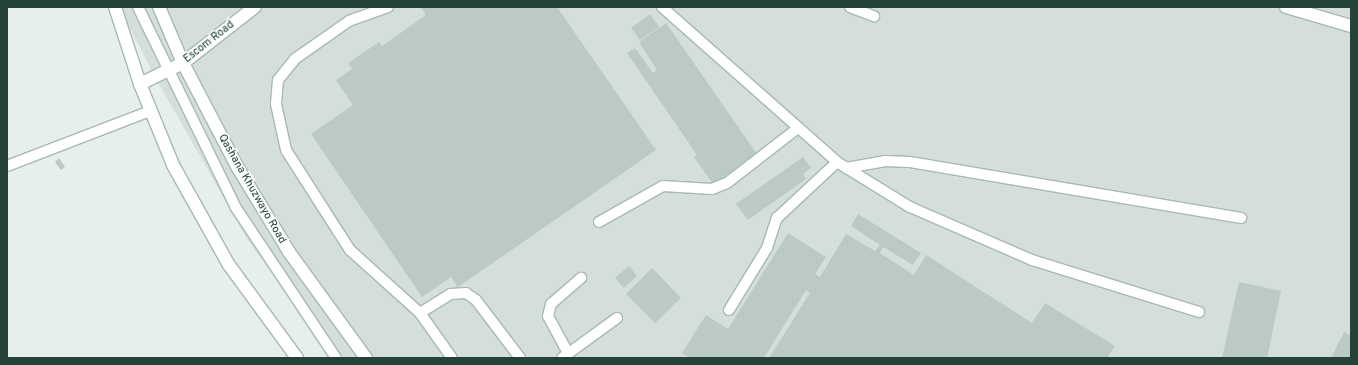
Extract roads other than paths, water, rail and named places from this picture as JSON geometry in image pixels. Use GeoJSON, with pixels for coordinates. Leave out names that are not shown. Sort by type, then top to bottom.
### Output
{"type":"FeatureCollection","features":[{"type":"Feature","properties":{"kind":"main road"},"geometry":{"type":"LineString","coordinates":[[115,7],[140,84],[173,165],[229,265],[297,358]]}},
{"type":"Feature","properties":{"kind":"main road","name":"Qashana Khuzwayo Road"},"geometry":{"type":"LineString","coordinates":[[159,7],[183,63],[238,168],[289,252],[366,358]]}},
{"type":"Feature","properties":{"kind":"main road","name":"Escom Road"},"geometry":{"type":"LineString","coordinates":[[140,84],[183,63],[255,7]]}},
{"type":"Feature","properties":{"kind":"main road"},"geometry":{"type":"LineString","coordinates":[[1286,7],[1351,26]]}},
{"type":"Feature","properties":{"kind":"lane"},"geometry":{"type":"LineString","coordinates":[[138,7],[236,208],[336,358]]}},
{"type":"Feature","properties":{"kind":"lane"},"geometry":{"type":"LineString","coordinates":[[388,7],[349,21],[291,62],[278,80],[276,104],[286,150],[350,250],[420,313],[452,358]]}},
{"type":"Feature","properties":{"kind":"lane"},"geometry":{"type":"LineString","coordinates":[[662,7],[837,162],[910,207],[1032,260],[1199,312]]}},
{"type":"Feature","properties":{"kind":"lane"},"geometry":{"type":"LineString","coordinates":[[850,7],[874,16]]}},
{"type":"Feature","properties":{"kind":"lane"},"geometry":{"type":"LineString","coordinates":[[7,166],[150,111]]}},
{"type":"Feature","properties":{"kind":"lane"},"geometry":{"type":"LineString","coordinates":[[599,222],[663,186],[712,189],[727,183],[798,128]]}},
{"type":"Feature","properties":{"kind":"lane"},"geometry":{"type":"LineString","coordinates":[[846,168],[884,161],[910,162],[1241,218]]}},
{"type":"Feature","properties":{"kind":"lane"},"geometry":{"type":"LineString","coordinates":[[729,310],[767,248],[776,218],[837,162]]}},
{"type":"Feature","properties":{"kind":"lane"},"geometry":{"type":"LineString","coordinates":[[581,278],[552,304],[548,316],[565,356],[617,318]]}},
{"type":"Feature","properties":{"kind":"lane"},"geometry":{"type":"LineString","coordinates":[[420,313],[451,294],[466,293],[476,300],[520,358]]}}]}
